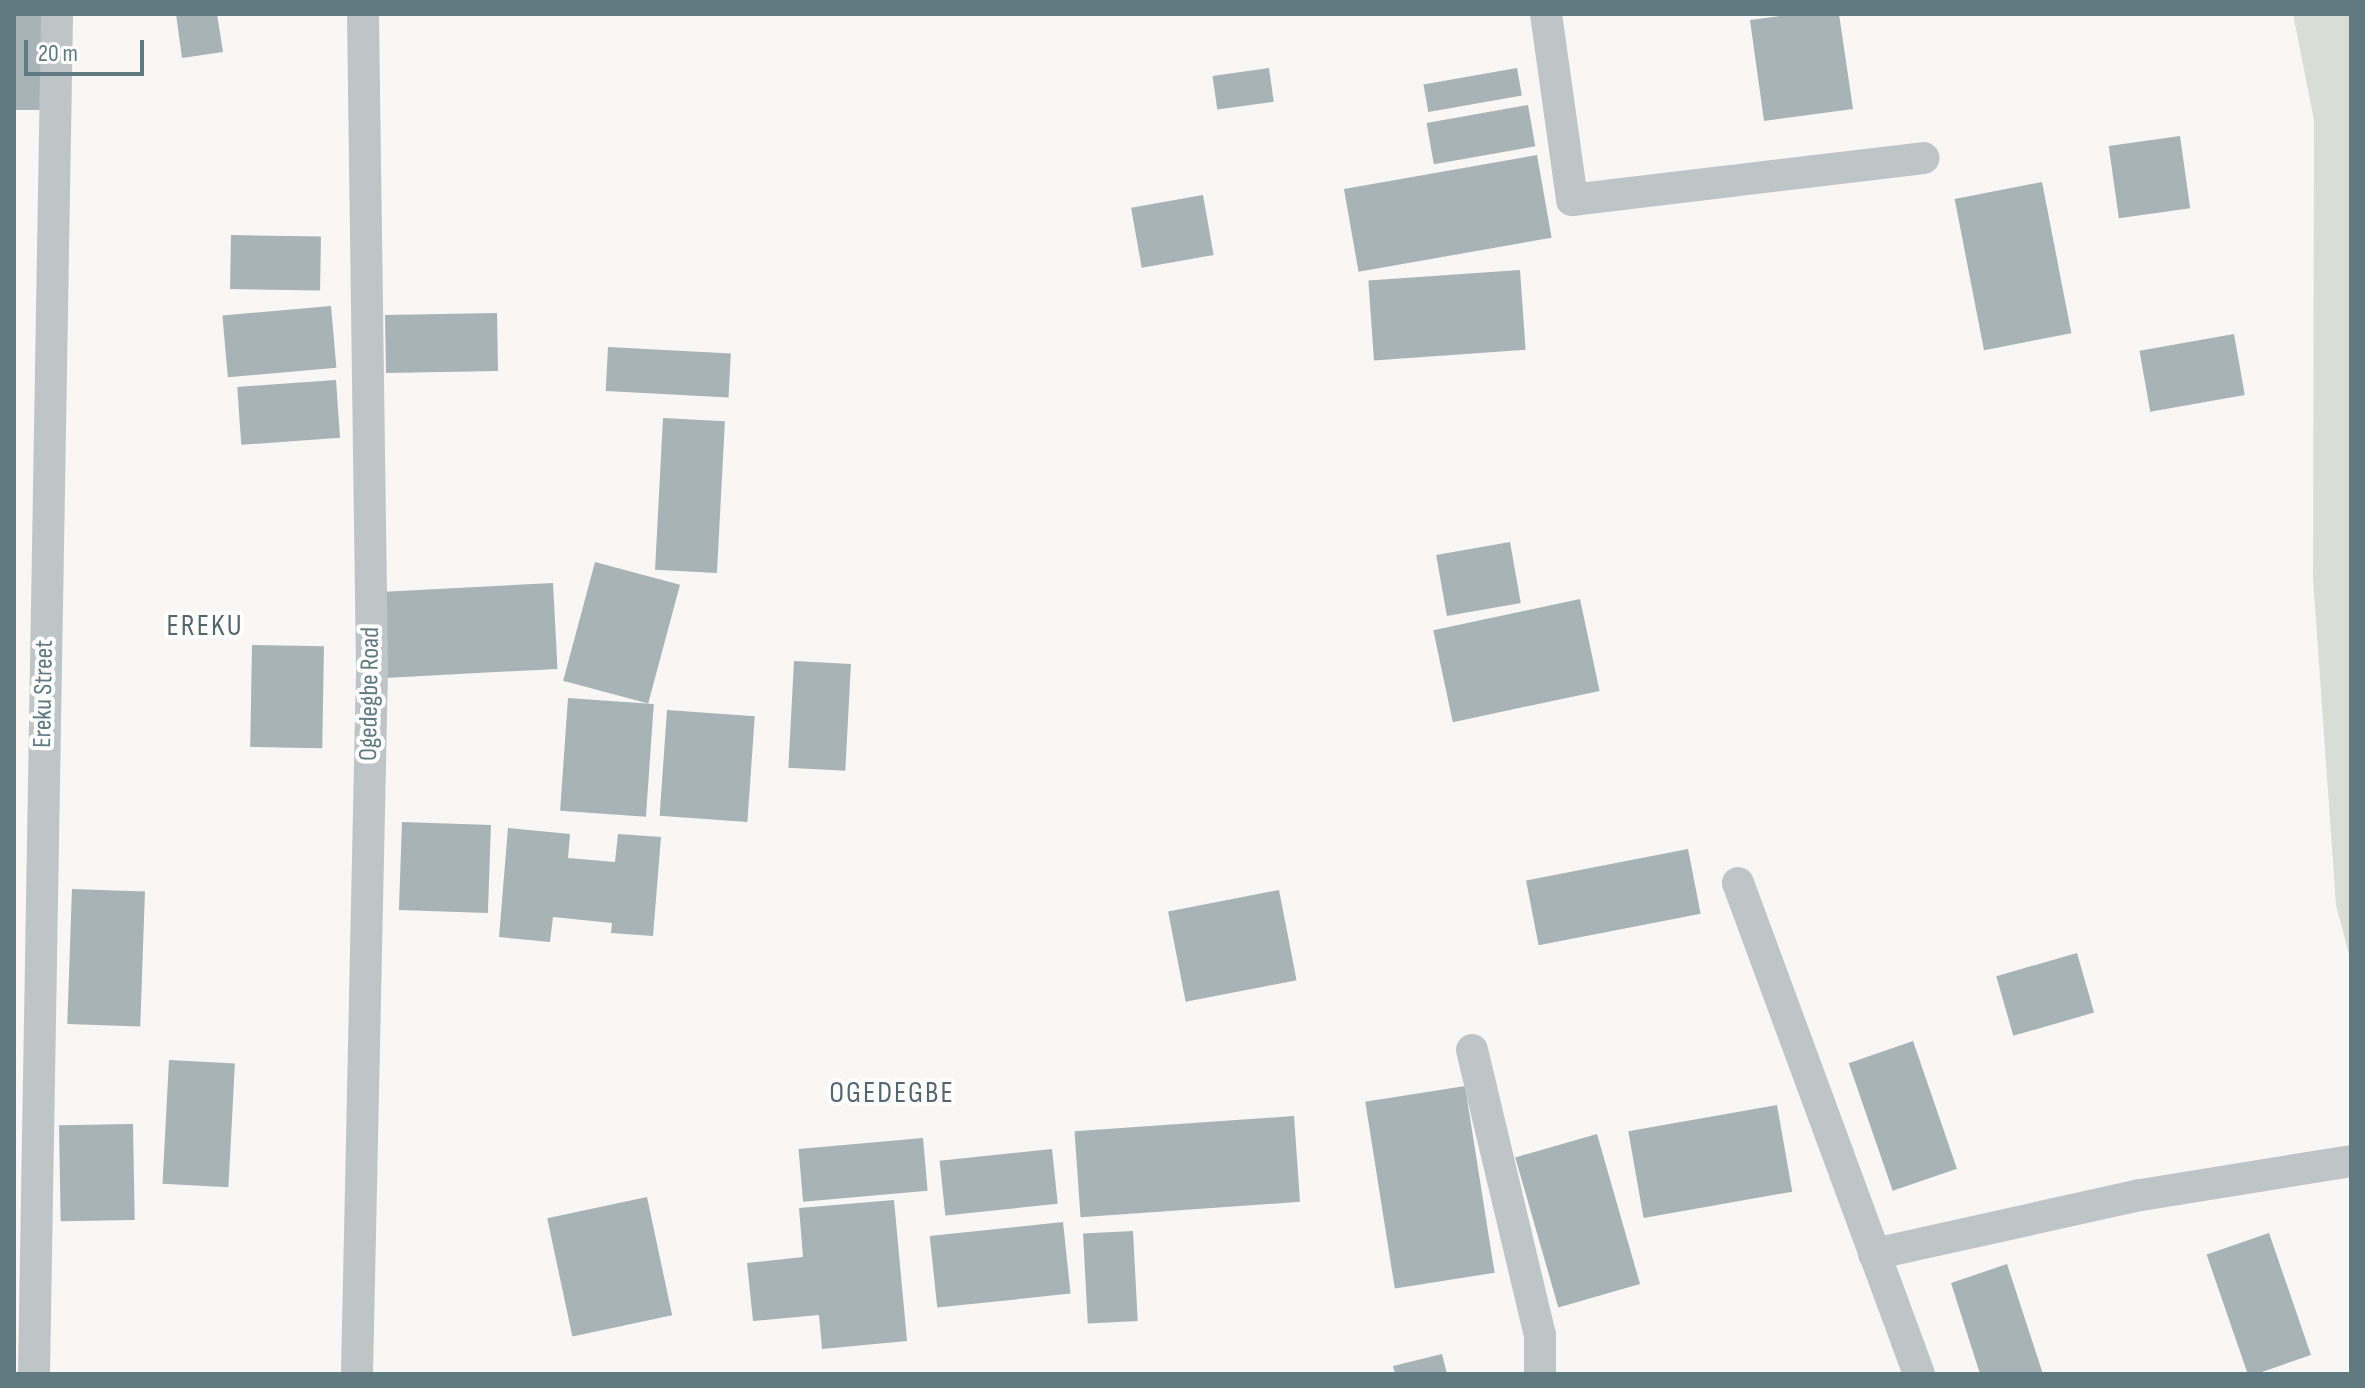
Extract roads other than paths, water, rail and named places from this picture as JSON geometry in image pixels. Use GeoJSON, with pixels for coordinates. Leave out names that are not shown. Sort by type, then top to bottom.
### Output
{"type":"FeatureCollection","features":[{"type":"Feature","properties":{"kind":"street","name":"Ereku Street"},"geometry":{"type":"LineString","coordinates":[[34,1374],[57,14]]}},
{"type":"Feature","properties":{"kind":"street","name":"Ogedegbe Road"},"geometry":{"type":"LineString","coordinates":[[357,1374],[372,669],[363,14]]}},
{"type":"Feature","properties":{"kind":"street"},"geometry":{"type":"LineString","coordinates":[[1546,14],[1572,200],[1924,158]]}},
{"type":"Feature","properties":{"kind":"street"},"geometry":{"type":"LineString","coordinates":[[1738,883],[1919,1374]]}},
{"type":"Feature","properties":{"kind":"street"},"geometry":{"type":"LineString","coordinates":[[1472,1050],[1540,1335],[1540,1374]]}},
{"type":"Feature","properties":{"kind":"street"},"geometry":{"type":"LineString","coordinates":[[1874,1254],[2141,1195],[2351,1161]]}},
{"type":"Feature","properties":{"kind":"district","name":"EREKU"},"geometry":{"type":"Point","coordinates":[205,626]}},
{"type":"Feature","properties":{"kind":"district","name":"OGEDEGBE"},"geometry":{"type":"Point","coordinates":[892,1093]}}]}
